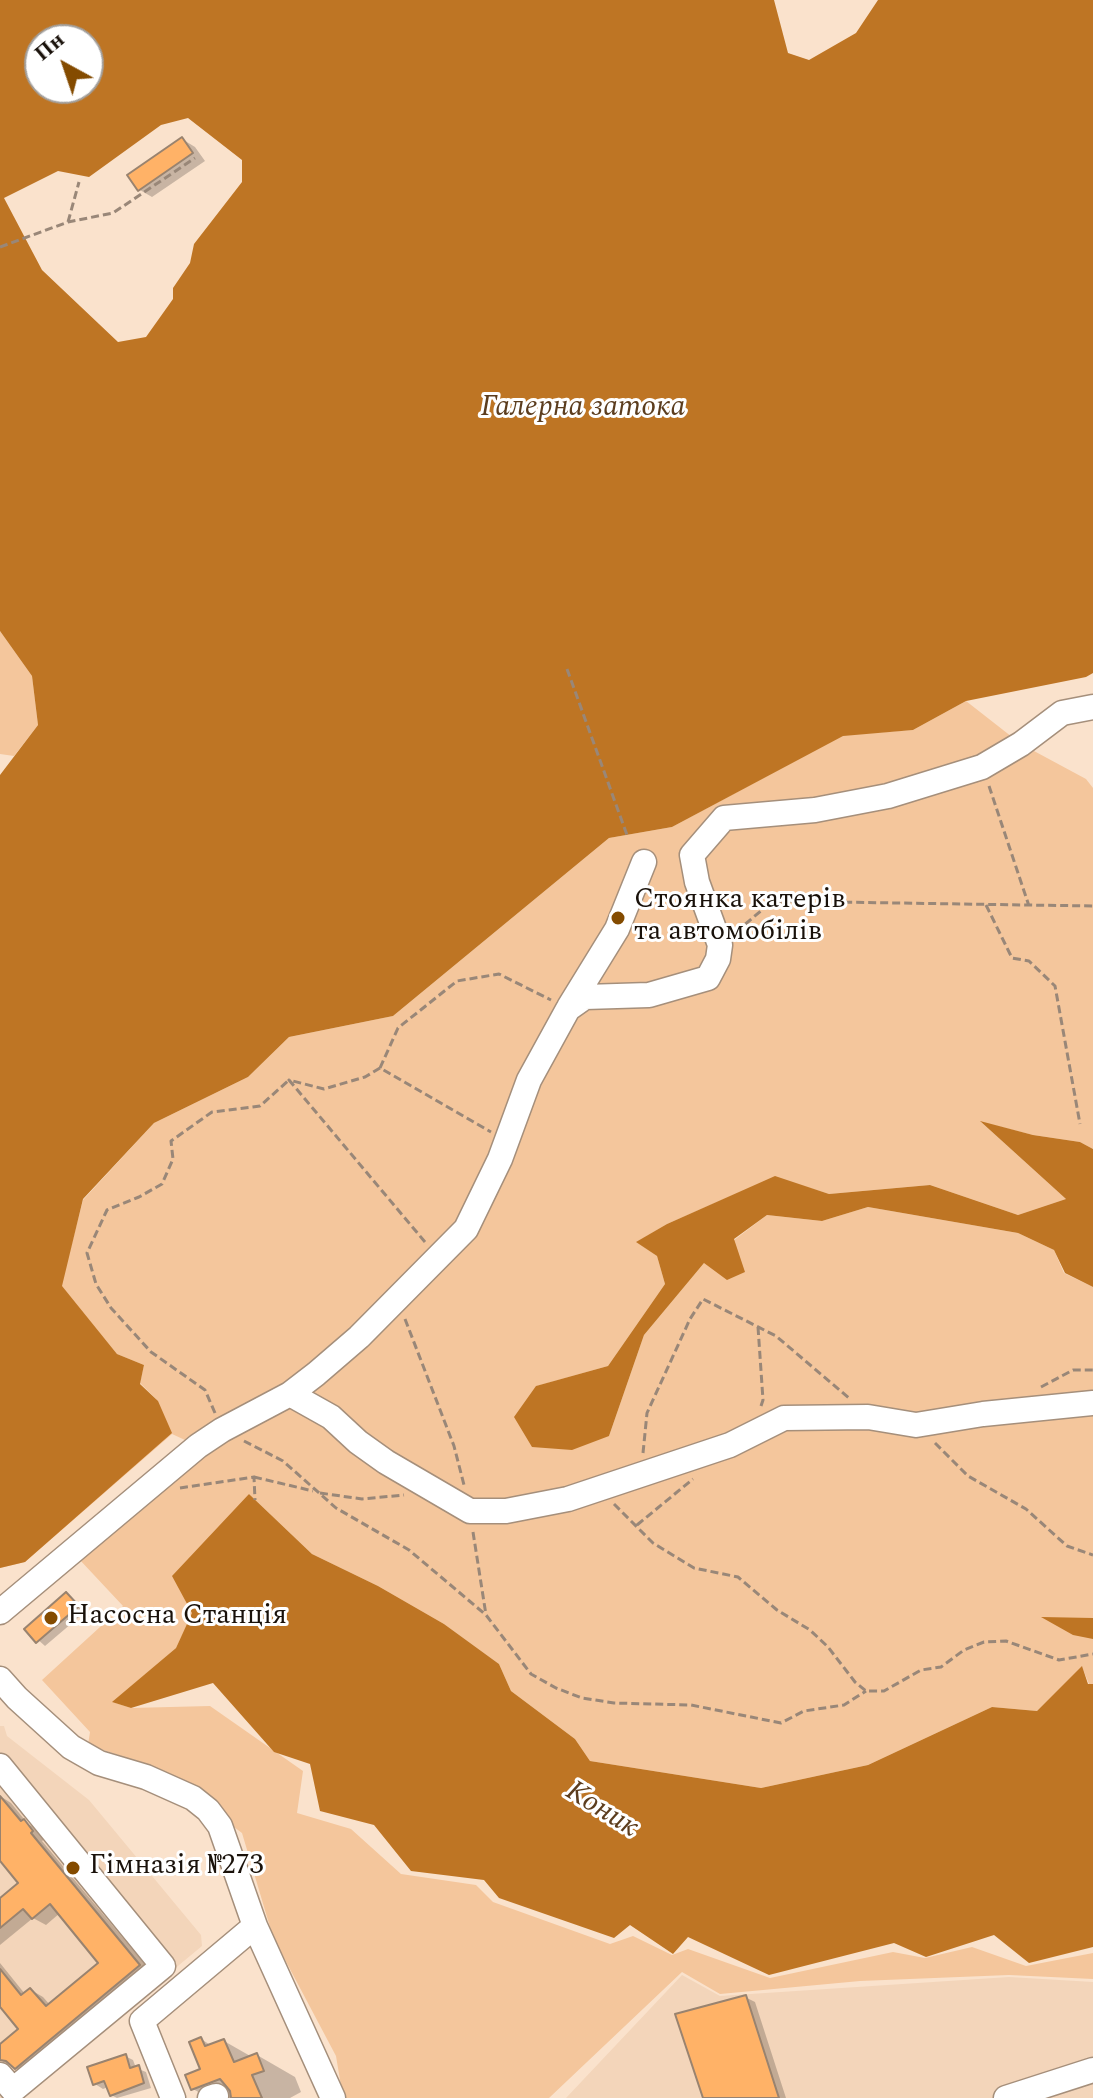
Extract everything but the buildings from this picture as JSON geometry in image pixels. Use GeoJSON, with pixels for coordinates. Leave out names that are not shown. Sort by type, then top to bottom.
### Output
{"type":"FeatureCollection","features":[{"type":"Feature","properties":{"kind":"street"},"geometry":{"type":"LineString","coordinates":[[568,1009],[585,997],[649,995],[708,978],[718,959],[720,945],[697,882],[692,855],[724,818],[815,810],[888,796],[982,767],[1021,744],[1062,713],[1093,707]]}},
{"type":"Feature","properties":{"kind":"street"},"geometry":{"type":"LineString","coordinates":[[0,1612],[198,1446],[290,1394],[359,1337],[466,1229],[507,1141],[529,1080],[617,929],[644,862]]}},
{"type":"Feature","properties":{"kind":"street"},"geometry":{"type":"LineString","coordinates":[[290,1394],[331,1417],[367,1449],[470,1511],[506,1511],[568,1499],[730,1445],[784,1418],[868,1417],[916,1425],[983,1414],[1093,1403]]}},
{"type":"Feature","properties":{"kind":"street"},"geometry":{"type":"LineString","coordinates":[[0,1679],[71,1747],[99,1763],[146,1777],[184,1793],[208,1810],[220,1826],[255,1926],[333,2098]]}},
{"type":"Feature","properties":{"kind":"street"},"geometry":{"type":"LineString","coordinates":[[0,1766],[163,1966],[13,2090],[0,2075]]}},
{"type":"Feature","properties":{"kind":"street"},"geometry":{"type":"LineString","coordinates":[[173,2098],[142,2021],[255,1926]]}},
{"type":"Feature","properties":{"kind":"street"},"geometry":{"type":"LineString","coordinates":[[1006,2098],[1093,2070]]}},
{"type":"Feature","properties":{"kind":"path"},"geometry":{"type":"LineString","coordinates":[[0,247],[68,222],[113,213],[195,158]]}},
{"type":"Feature","properties":{"kind":"path"},"geometry":{"type":"LineString","coordinates":[[68,222],[79,182]]}},
{"type":"Feature","properties":{"kind":"path"},"geometry":{"type":"LineString","coordinates":[[567,669],[627,835]]}},
{"type":"Feature","properties":{"kind":"path"},"geometry":{"type":"LineString","coordinates":[[982,767],[1029,906]]}},
{"type":"Feature","properties":{"kind":"path"},"geometry":{"type":"LineString","coordinates":[[720,945],[769,904],[821,897],[832,902],[1093,906]]}},
{"type":"Feature","properties":{"kind":"path"},"geometry":{"type":"LineString","coordinates":[[986,905],[1012,958],[1029,961],[1055,986],[1080,1124]]}},
{"type":"Feature","properties":{"kind":"path"},"geometry":{"type":"LineString","coordinates":[[289,1080],[324,1089],[365,1077],[380,1068],[398,1028],[457,981],[499,974],[568,1009]]}},
{"type":"Feature","properties":{"kind":"path"},"geometry":{"type":"LineString","coordinates":[[380,1068],[507,1141]]}},
{"type":"Feature","properties":{"kind":"path"},"geometry":{"type":"LineString","coordinates":[[289,1080],[438,1257]]}},
{"type":"Feature","properties":{"kind":"path"},"geometry":{"type":"LineString","coordinates":[[289,1080],[260,1106],[212,1112],[171,1141],[173,1159],[162,1184],[107,1210],[87,1253],[96,1284],[111,1308],[151,1352],[205,1390],[222,1430],[283,1461],[336,1508],[409,1550],[486,1615],[531,1674],[582,1698],[614,1703],[691,1705],[781,1723],[804,1711],[844,1705],[866,1691],[884,1691],[921,1670],[941,1667],[964,1650],[984,1642],[1006,1641],[1059,1660],[1093,1654]]}},
{"type":"Feature","properties":{"kind":"path"},"geometry":{"type":"LineString","coordinates":[[640,1475],[647,1413],[690,1319],[703,1299],[776,1336],[868,1417]]}},
{"type":"Feature","properties":{"kind":"path"},"geometry":{"type":"LineString","coordinates":[[395,1301],[411,1330],[454,1446],[470,1511],[486,1615]]}},
{"type":"Feature","properties":{"kind":"path"},"geometry":{"type":"LineString","coordinates":[[753,1434],[763,1400],[758,1327]]}},
{"type":"Feature","properties":{"kind":"path"},"geometry":{"type":"LineString","coordinates":[[916,1425],[968,1476],[1026,1509],[1067,1546],[1093,1555]]}},
{"type":"Feature","properties":{"kind":"path"},"geometry":{"type":"LineString","coordinates":[[637,1525],[699,1474]]}},
{"type":"Feature","properties":{"kind":"path"},"geometry":{"type":"LineString","coordinates":[[172,1489],[254,1477],[362,1499],[435,1492]]}},
{"type":"Feature","properties":{"kind":"path"},"geometry":{"type":"LineString","coordinates":[[254,1477],[255,1500]]}},
{"type":"Feature","properties":{"kind":"path"},"geometry":{"type":"LineString","coordinates":[[596,1490],[653,1543],[694,1568],[738,1577],[777,1610],[810,1630],[866,1691]]}},
{"type":"Feature","properties":{"kind":"shaded area"},"geometry":{"type":"Polygon","coordinates":[[[0,631],[32,676],[38,725],[14,756],[0,754],[0,631]]]}},
{"type":"Feature","properties":{"kind":"shaded area"},"geometry":{"type":"Polygon","coordinates":[[[966,701],[1021,744],[1086,779],[1093,788],[1093,1149],[1080,1142],[1033,1135],[981,1122],[1066,1199],[1018,1215],[930,1185],[829,1194],[775,1177],[667,1224],[637,1242],[657,1256],[665,1284],[608,1366],[537,1386],[609,1436],[644,1335],[704,1263],[767,1215],[822,1221],[868,1207],[1018,1233],[1054,1250],[1064,1273],[1093,1287],[1093,1684],[1089,1684],[1082,1667],[1037,1711],[992,1707],[868,1765],[761,1788],[590,1761],[575,1739],[511,1691],[499,1664],[444,1624],[378,1586],[312,1554],[249,1494],[176,1648],[113,1702],[131,1708],[210,1706],[303,1771],[297,1813],[351,1829],[401,1874],[476,1885],[493,1902],[610,1944],[633,1936],[672,1955],[688,1949],[770,1978],[893,1952],[925,1958],[972,1947],[1026,1966],[1093,1953],[1093,1979],[1009,1975],[860,1981],[720,1994],[682,1972],[549,2098],[343,2098],[336,2056],[273,1937],[242,1833],[152,1766],[88,1745],[90,1732],[42,1680],[123,1606],[79,1559],[198,1446],[172,1434],[25,1562],[0,1568],[0,1305],[157,1400],[140,1383],[144,1365],[117,1354],[61,1286],[83,1200],[154,1123],[248,1077],[289,1037],[393,1016],[609,838],[672,827],[843,735],[913,730],[966,701]]]}},
{"type":"Feature","properties":{"kind":"shaded area","name":"Гімназія №273"},"geometry":{"type":"Polygon","coordinates":[[[0,1726],[4,1726],[7,1736],[89,1800],[201,1935],[202,1946],[19,2098],[0,2098],[0,1726]]]}},
{"type":"Feature","properties":{"kind":"shaded area"},"geometry":{"type":"Polygon","coordinates":[[[682,1975],[720,1996],[1009,1977],[1093,1982],[1093,2098],[566,2098],[682,1975]]]}},
{"type":"Feature","properties":{"kind":"water","name":"Галерна затока"},"geometry":{"type":"Polygon","coordinates":[[[0,0],[774,0],[788,53],[809,60],[856,33],[878,0],[1093,0],[1093,673],[966,701],[913,730],[843,736],[672,827],[609,838],[393,1016],[289,1037],[248,1077],[154,1123],[83,1199],[62,1286],[117,1354],[144,1365],[140,1384],[158,1401],[172,1433],[25,1562],[0,1568],[0,775],[38,725],[32,676],[0,631],[0,0]],[[188,118],[161,125],[89,177],[58,171],[4,198],[42,270],[118,342],[146,337],[173,299],[173,288],[190,263],[194,244],[242,182],[242,160],[188,118]]]}},
{"type":"Feature","properties":{"kind":"water"},"geometry":{"type":"Polygon","coordinates":[[[980,1121],[1033,1135],[1080,1142],[1093,1149],[1093,1287],[1065,1273],[1054,1250],[1018,1233],[868,1207],[822,1221],[767,1215],[734,1239],[745,1272],[727,1280],[704,1263],[644,1335],[609,1436],[572,1450],[532,1447],[514,1417],[536,1386],[608,1366],[665,1284],[657,1256],[636,1242],[667,1224],[775,1176],[829,1194],[930,1185],[1018,1215],[1066,1199],[980,1121]]]}},
{"type":"Feature","properties":{"kind":"water","name":"Коник"},"geometry":{"type":"Polygon","coordinates":[[[249,1494],[312,1554],[378,1586],[444,1624],[499,1664],[511,1691],[575,1739],[590,1761],[761,1788],[868,1765],[992,1707],[1037,1711],[1082,1666],[1088,1684],[1093,1684],[1093,1947],[1029,1963],[994,1935],[926,1957],[894,1943],[769,1975],[688,1937],[673,1954],[630,1925],[614,1938],[499,1898],[484,1880],[411,1871],[374,1825],[320,1811],[310,1764],[274,1752],[213,1683],[131,1708],[112,1702],[176,1648],[192,1613],[172,1576],[249,1494]]]}},
{"type":"Feature","properties":{"kind":"water"},"geometry":{"type":"Polygon","coordinates":[[[1041,1617],[1093,1618],[1093,1639],[1073,1635],[1041,1617]]]}},
{"type":"Feature","properties":{"kind":"place","name":"Стоянка катерів та автомобілів"},"geometry":{"type":"Point","coordinates":[618,918]}},
{"type":"Feature","properties":{"kind":"place","name":"Насосна Станція"},"geometry":{"type":"Point","coordinates":[51,1618]}},
{"type":"Feature","properties":{"kind":"place","name":"Гімназія №273"},"geometry":{"type":"Point","coordinates":[73,1868]}}]}
